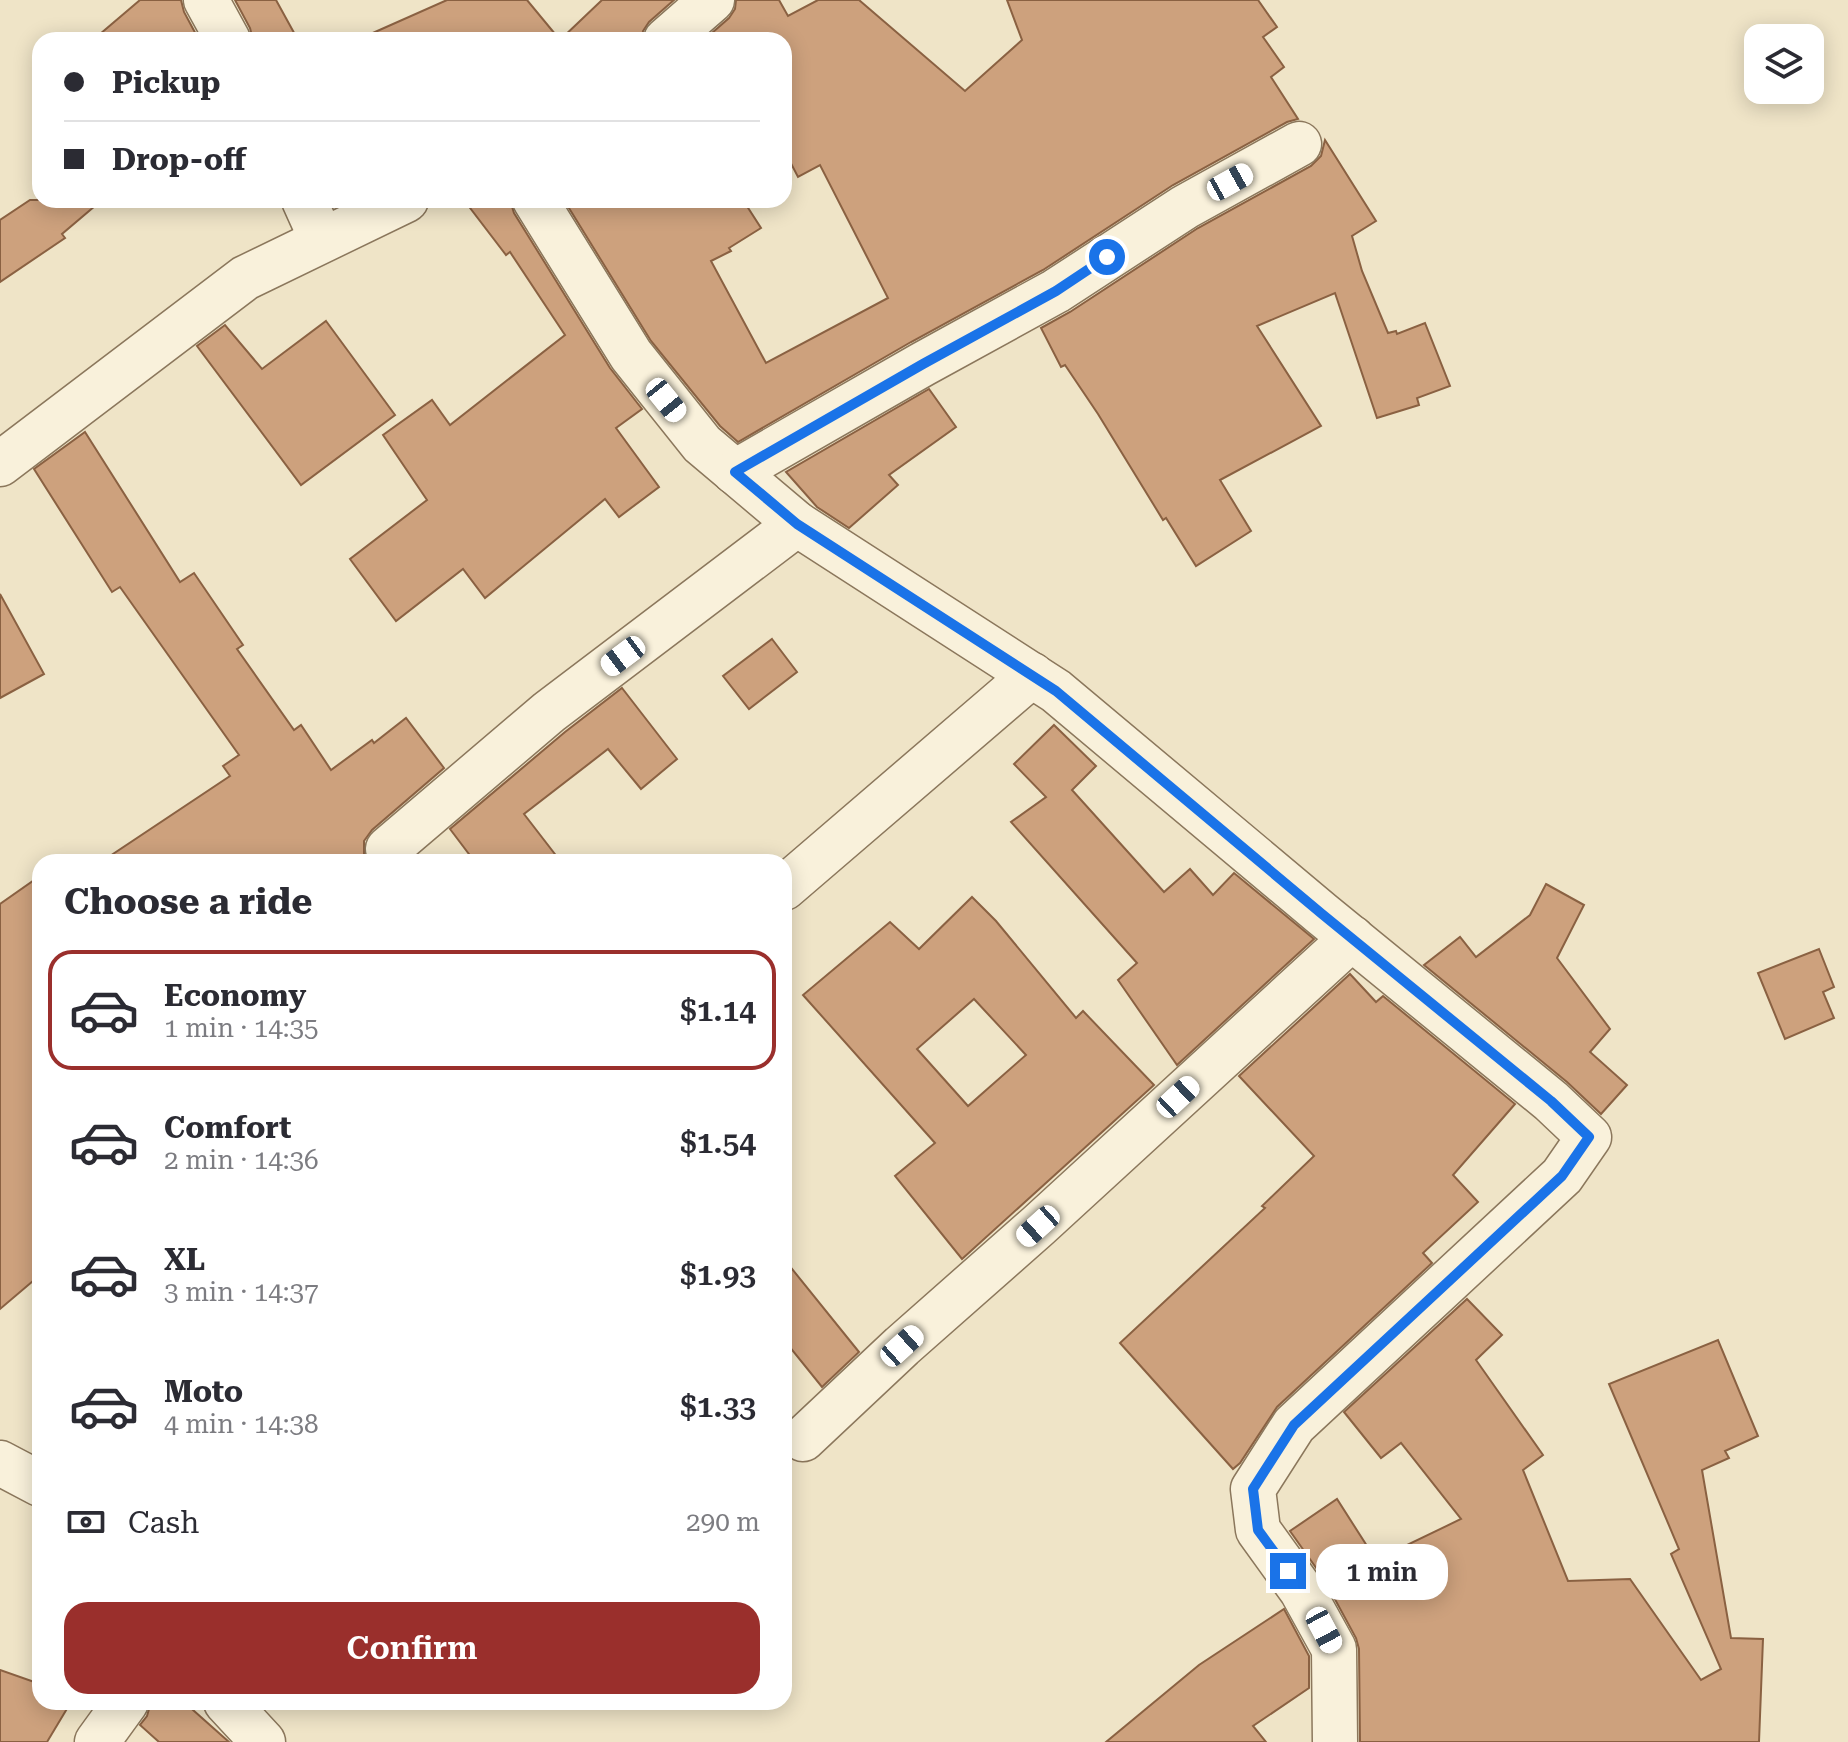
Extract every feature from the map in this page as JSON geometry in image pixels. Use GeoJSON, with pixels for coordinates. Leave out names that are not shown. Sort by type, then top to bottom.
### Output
{"type":"FeatureCollection","features":[{"type":"Feature","properties":{"kind":"street"},"geometry":{"type":"LineString","coordinates":[[206,0],[224,32]]}},
{"type":"Feature","properties":{"kind":"street"},"geometry":{"type":"LineString","coordinates":[[675,32],[712,0]]}},
{"type":"Feature","properties":{"kind":"street"},"geometry":{"type":"LineString","coordinates":[[735,472],[1056,291],[1185,207],[1299,144]]}},
{"type":"Feature","properties":{"kind":"street"},"geometry":{"type":"LineString","coordinates":[[308,208],[322,240]]}},
{"type":"Feature","properties":{"kind":"street"},"geometry":{"type":"LineString","coordinates":[[0,464],[245,278],[389,208]]}},
{"type":"Feature","properties":{"kind":"street"},"geometry":{"type":"LineString","coordinates":[[540,208],[631,355],[702,444],[797,524],[1056,691],[1551,1101],[1589,1137],[1562,1176],[1294,1425],[1253,1489],[1258,1530],[1302,1591],[1334,1649],[1335,1742]]}},
{"type":"Feature","properties":{"kind":"street"},"geometry":{"type":"LineString","coordinates":[[388,849],[549,712],[797,524]]}},
{"type":"Feature","properties":{"kind":"street"},"geometry":{"type":"LineString","coordinates":[[792,881],[1032,675]]}},
{"type":"Feature","properties":{"kind":"street"},"geometry":{"type":"LineString","coordinates":[[803,1439],[1352,938]]}},
{"type":"Feature","properties":{"kind":"street"},"geometry":{"type":"LineString","coordinates":[[0,1463],[32,1480]]}},
{"type":"Feature","properties":{"kind":"street"},"geometry":{"type":"LineString","coordinates":[[97,1742],[120,1710]]}},
{"type":"Feature","properties":{"kind":"street"},"geometry":{"type":"LineString","coordinates":[[233,1710],[263,1742]]}},
{"type":"Feature","properties":{"kind":"building"},"geometry":{"type":"Polygon","coordinates":[[[140,0],[181,0],[195,32],[102,32],[140,0]]]}},
{"type":"Feature","properties":{"kind":"building"},"geometry":{"type":"Polygon","coordinates":[[[235,0],[276,0],[294,32],[251,32],[235,0]]]}},
{"type":"Feature","properties":{"kind":"building"},"geometry":{"type":"Polygon","coordinates":[[[447,0],[527,0],[553,32],[375,32],[447,0]]]}},
{"type":"Feature","properties":{"kind":"building"},"geometry":{"type":"Polygon","coordinates":[[[602,0],[674,0],[643,31],[568,32],[602,0]]]}},
{"type":"Feature","properties":{"kind":"building"},"geometry":{"type":"Polygon","coordinates":[[[736,0],[779,0],[788,16],[818,0],[859,0],[965,91],[1022,40],[1007,0],[1258,0],[1277,27],[1263,37],[1284,67],[1271,77],[1298,119],[1287,122],[1173,185],[1043,270],[738,442],[720,426],[651,341],[569,208],[748,208],[761,228],[729,248],[731,251],[711,261],[766,363],[888,298],[820,165],[798,177],[792,165],[792,32],[713,32],[735,9],[736,0]]]}},
{"type":"Feature","properties":{"kind":"building"},"geometry":{"type":"Polygon","coordinates":[[[1325,140],[1376,221],[1352,236],[1362,271],[1388,333],[1396,331],[1397,334],[1425,323],[1450,386],[1417,398],[1419,405],[1377,418],[1335,293],[1257,326],[1321,426],[1220,480],[1251,531],[1196,566],[1166,518],[1163,520],[1065,365],[1061,367],[1041,328],[1198,228],[1311,166],[1321,156],[1325,140]]]}},
{"type":"Feature","properties":{"kind":"building"},"geometry":{"type":"Polygon","coordinates":[[[30,200],[32,208],[93,208],[62,234],[65,238],[0,282],[0,220],[30,200]]]}},
{"type":"Feature","properties":{"kind":"building"},"geometry":{"type":"Polygon","coordinates":[[[470,208],[512,208],[610,368],[642,409],[616,428],[659,487],[619,517],[605,499],[485,598],[463,569],[396,621],[350,559],[427,500],[383,435],[432,400],[450,425],[565,335],[510,252],[506,255],[470,208]]]}},
{"type":"Feature","properties":{"kind":"building"},"geometry":{"type":"Polygon","coordinates":[[[326,321],[395,415],[301,485],[197,346],[225,325],[262,369],[326,321]]]}},
{"type":"Feature","properties":{"kind":"building"},"geometry":{"type":"Polygon","coordinates":[[[929,389],[956,427],[889,475],[898,485],[849,528],[817,507],[786,472],[929,389]]]}},
{"type":"Feature","properties":{"kind":"building"},"geometry":{"type":"Polygon","coordinates":[[[85,432],[180,582],[194,573],[243,645],[237,649],[294,730],[301,725],[331,770],[406,718],[444,768],[372,830],[364,841],[364,854],[113,854],[230,776],[223,766],[239,755],[120,587],[112,592],[34,469],[85,432]]]}},
{"type":"Feature","properties":{"kind":"building"},"geometry":{"type":"Polygon","coordinates":[[[0,594],[44,674],[0,698],[0,594]]]}},
{"type":"Feature","properties":{"kind":"building"},"geometry":{"type":"Polygon","coordinates":[[[772,639],[797,672],[749,709],[723,676],[772,639]]]}},
{"type":"Feature","properties":{"kind":"building"},"geometry":{"type":"Polygon","coordinates":[[[622,688],[677,759],[641,789],[608,749],[524,814],[555,854],[469,854],[450,829],[622,688]]]}},
{"type":"Feature","properties":{"kind":"building"},"geometry":{"type":"Polygon","coordinates":[[[1054,725],[1096,766],[1072,790],[1164,892],[1190,869],[1213,895],[1234,873],[1314,939],[1177,1065],[1118,980],[1137,963],[1011,822],[1046,797],[1014,764],[1054,725]]]}},
{"type":"Feature","properties":{"kind":"building"},"geometry":{"type":"Polygon","coordinates":[[[32,882],[32,1282],[0,1309],[0,904],[32,882]]]}},
{"type":"Feature","properties":{"kind":"building"},"geometry":{"type":"Polygon","coordinates":[[[1546,884],[1584,905],[1557,958],[1610,1029],[1590,1052],[1627,1085],[1601,1114],[1567,1082],[1424,965],[1460,937],[1476,957],[1530,915],[1546,884]]]}},
{"type":"Feature","properties":{"kind":"building"},"geometry":{"type":"Polygon","coordinates":[[[972,897],[996,921],[1076,1018],[1083,1011],[1154,1085],[962,1259],[895,1176],[935,1143],[803,995],[890,922],[919,949],[972,897]],[[974,999],[917,1049],[968,1106],[1026,1055],[974,999]]]}},
{"type":"Feature","properties":{"kind":"building"},"geometry":{"type":"Polygon","coordinates":[[[1819,949],[1834,987],[1823,992],[1834,1018],[1785,1039],[1758,973],[1819,949]]]}},
{"type":"Feature","properties":{"kind":"building"},"geometry":{"type":"Polygon","coordinates":[[[1350,974],[1376,1002],[1383,996],[1515,1104],[1453,1175],[1478,1202],[1423,1253],[1432,1263],[1277,1407],[1233,1469],[1120,1343],[1265,1208],[1262,1206],[1314,1156],[1239,1076],[1350,974]]]}},
{"type":"Feature","properties":{"kind":"building"},"geometry":{"type":"Polygon","coordinates":[[[792,1269],[859,1352],[822,1387],[792,1350],[792,1269]]]}},
{"type":"Feature","properties":{"kind":"building"},"geometry":{"type":"Polygon","coordinates":[[[1467,1299],[1502,1335],[1476,1360],[1543,1455],[1523,1470],[1568,1581],[1630,1579],[1701,1680],[1721,1669],[1671,1554],[1679,1549],[1609,1384],[1718,1340],[1758,1436],[1725,1451],[1729,1458],[1702,1470],[1731,1638],[1763,1639],[1759,1742],[1360,1742],[1359,1649],[1356,1638],[1324,1579],[1290,1531],[1337,1499],[1376,1560],[1461,1519],[1401,1443],[1381,1458],[1344,1412],[1467,1299]]]}},
{"type":"Feature","properties":{"kind":"building"},"geometry":{"type":"Polygon","coordinates":[[[1284,1609],[1309,1656],[1309,1688],[1253,1726],[1266,1742],[1106,1742],[1199,1665],[1284,1609]]]}},
{"type":"Feature","properties":{"kind":"building"},"geometry":{"type":"Polygon","coordinates":[[[0,1670],[32,1681],[32,1710],[66,1710],[47,1742],[0,1742],[0,1670]]]}},
{"type":"Feature","properties":{"kind":"building"},"geometry":{"type":"Polygon","coordinates":[[[149,1710],[193,1710],[229,1742],[159,1742],[140,1725],[149,1710]]]}},
{"type":"Feature","properties":{"kind":"route"},"geometry":{"type":"LineString","coordinates":[[1107,257],[1056,291],[735,472],[797,524],[1056,691],[1551,1101],[1589,1137],[1562,1176],[1294,1425],[1253,1489],[1258,1530],[1288,1571]]}}]}
